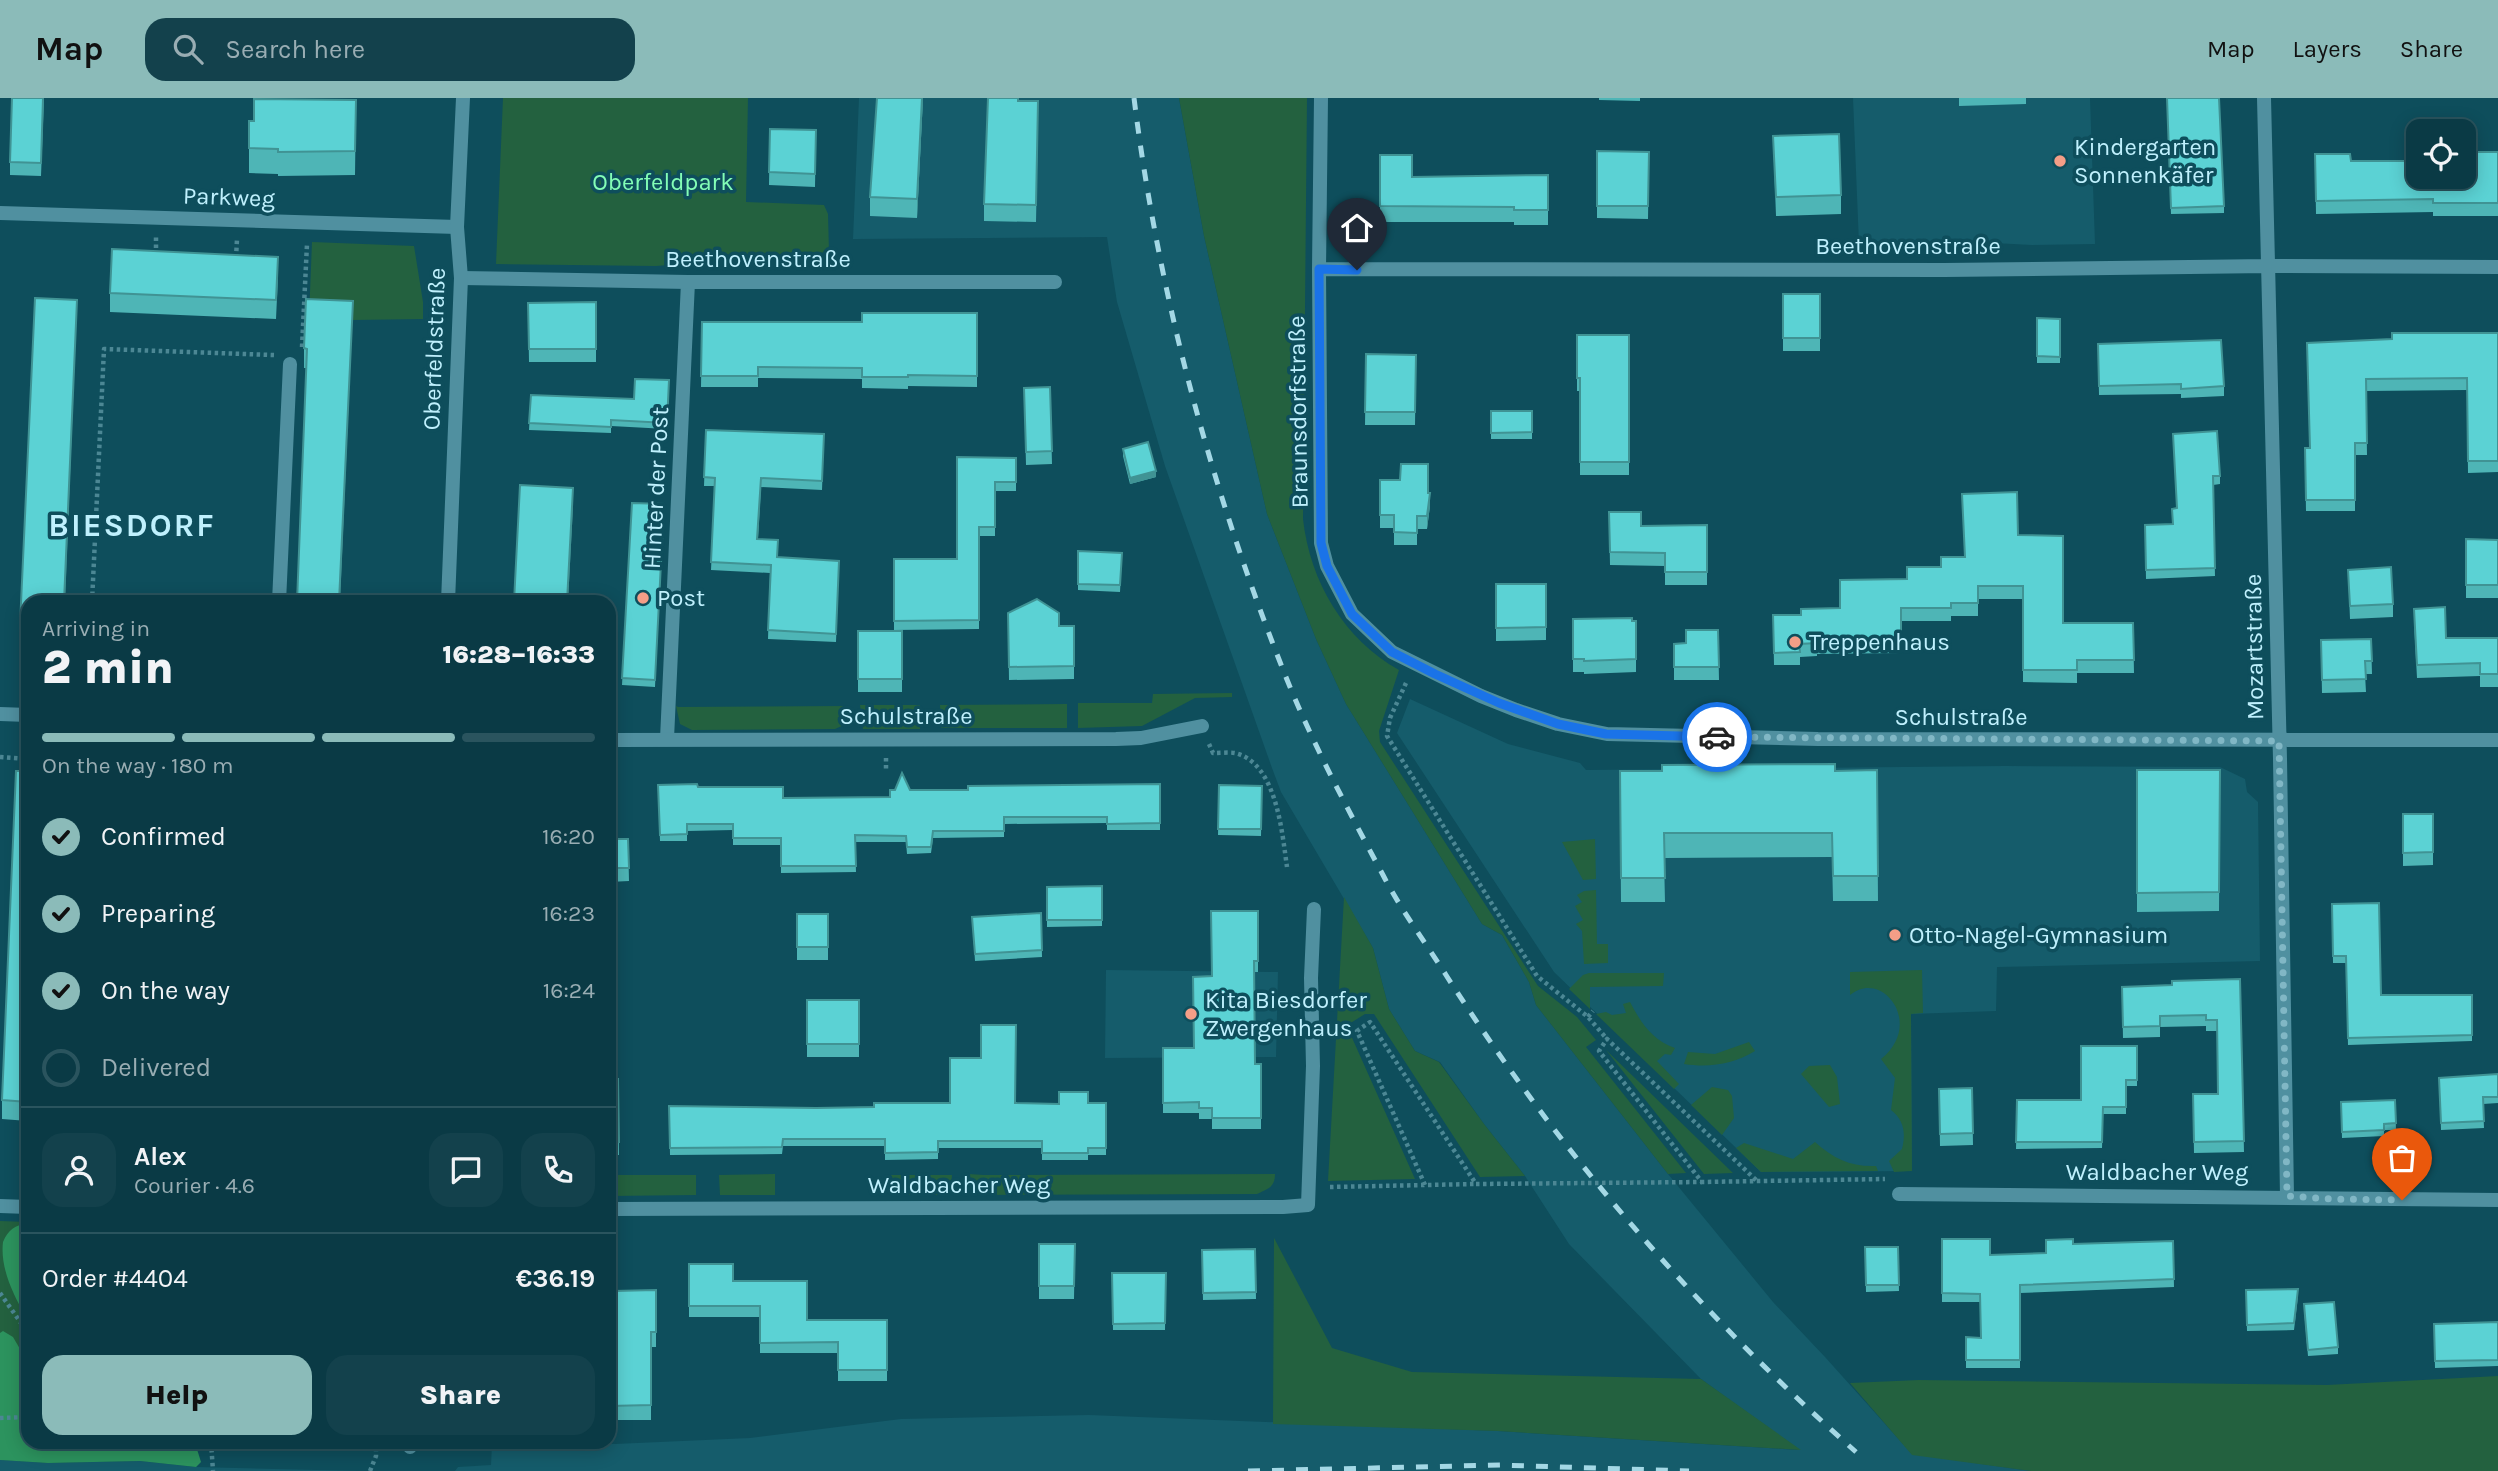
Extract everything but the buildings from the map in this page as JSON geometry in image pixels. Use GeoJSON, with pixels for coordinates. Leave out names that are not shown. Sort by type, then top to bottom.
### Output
{"type":"FeatureCollection","features":[{"type":"Feature","properties":{"kind":"street","name":"Oberfeldstraße"},"geometry":{"type":"LineString","coordinates":[[448,595],[461,278],[457,226],[463,98]]}},
{"type":"Feature","properties":{"kind":"street","name":"Braunsdorfstraße"},"geometry":{"type":"LineString","coordinates":[[1321,98],[1321,543],[1327,566],[1342,600],[1352,614],[1392,652],[1435,674]]}},
{"type":"Feature","properties":{"kind":"street","name":"Mozartstraße"},"geometry":{"type":"LineString","coordinates":[[2264,98],[2287,1196]]}},
{"type":"Feature","properties":{"kind":"street","name":"Parkweg"},"geometry":{"type":"LineString","coordinates":[[0,214],[457,226]]}},
{"type":"Feature","properties":{"kind":"street","name":"Beethovenstraße"},"geometry":{"type":"LineString","coordinates":[[1319,269],[2498,267]]}},
{"type":"Feature","properties":{"kind":"street","name":"Beethovenstraße"},"geometry":{"type":"LineString","coordinates":[[461,278],[688,282],[1055,282]]}},
{"type":"Feature","properties":{"kind":"street","name":"Hinter der Post"},"geometry":{"type":"LineString","coordinates":[[667,739],[688,282]]}},
{"type":"Feature","properties":{"kind":"street"},"geometry":{"type":"LineString","coordinates":[[279,595],[289,359]]}},
{"type":"Feature","properties":{"kind":"street","name":"Schulstraße"},"geometry":{"type":"LineString","coordinates":[[1435,674],[1516,710],[1558,724],[1606,734],[1818,739],[2498,740]]}},
{"type":"Feature","properties":{"kind":"street"},"geometry":{"type":"LineString","coordinates":[[0,714],[21,715]]}},
{"type":"Feature","properties":{"kind":"street","name":"Schulstraße"},"geometry":{"type":"LineString","coordinates":[[616,740],[1116,739],[1202,726]]}},
{"type":"Feature","properties":{"kind":"street"},"geometry":{"type":"LineString","coordinates":[[1308,1205],[1313,1066],[1311,978],[1314,909]]}},
{"type":"Feature","properties":{"kind":"street","name":"Waldbacher Weg"},"geometry":{"type":"LineString","coordinates":[[1899,1194],[2498,1200]]}},
{"type":"Feature","properties":{"kind":"street","name":"Waldbacher Weg"},"geometry":{"type":"LineString","coordinates":[[616,1209],[1308,1205]]}},
{"type":"Feature","properties":{"kind":"street"},"geometry":{"type":"LineString","coordinates":[[0,1206],[21,1207]]}},
{"type":"Feature","properties":{"kind":"path"},"geometry":{"type":"LineString","coordinates":[[235,262],[237,238]]}},
{"type":"Feature","properties":{"kind":"path"},"geometry":{"type":"LineString","coordinates":[[155,266],[156,239]]}},
{"type":"Feature","properties":{"kind":"path"},"geometry":{"type":"LineString","coordinates":[[92,595],[104,349],[289,359],[302,350],[307,247]]}},
{"type":"Feature","properties":{"kind":"path"},"geometry":{"type":"LineString","coordinates":[[1406,682],[1390,718],[1387,736],[1537,976],[1588,1017],[1607,1039],[1756,1180]]}},
{"type":"Feature","properties":{"kind":"path"},"geometry":{"type":"LineString","coordinates":[[1202,726],[1213,753],[1236,753],[1253,764],[1262,774],[1278,807],[1287,867]]}},
{"type":"Feature","properties":{"kind":"path"},"geometry":{"type":"LineString","coordinates":[[0,757],[21,758]]}},
{"type":"Feature","properties":{"kind":"path"},"geometry":{"type":"LineString","coordinates":[[1588,1017],[1593,1011]]}},
{"type":"Feature","properties":{"kind":"path"},"geometry":{"type":"LineString","coordinates":[[1425,1185],[1357,1031],[1370,1022],[1476,1184]]}},
{"type":"Feature","properties":{"kind":"path"},"geometry":{"type":"LineString","coordinates":[[1607,1039],[1599,1051],[1702,1182]]}},
{"type":"Feature","properties":{"kind":"path"},"geometry":{"type":"LineString","coordinates":[[1308,1205],[1328,1188],[1890,1179]]}},
{"type":"Feature","properties":{"kind":"path"},"geometry":{"type":"LineString","coordinates":[[0,1293],[21,1324]]}},
{"type":"Feature","properties":{"kind":"path"},"geometry":{"type":"LineString","coordinates":[[0,1418],[21,1417]]}},
{"type":"Feature","properties":{"kind":"path"},"geometry":{"type":"LineString","coordinates":[[211,1449],[213,1471]]}},
{"type":"Feature","properties":{"kind":"path"},"geometry":{"type":"LineString","coordinates":[[370,1471],[376,1457],[376,1449]]}},
{"type":"Feature","properties":{"kind":"shaded area"},"geometry":{"type":"Polygon","coordinates":[[[859,98],[1179,98],[1204,236],[1267,514],[1316,639],[1346,704],[1482,924],[1502,935],[1529,982],[1536,1005],[1668,1174],[1773,1302],[1912,1454],[2031,1471],[455,1471],[458,1467],[491,1465],[492,1449],[616,1449],[616,1444],[750,1438],[901,1419],[1089,1415],[1498,1431],[1799,1450],[1701,1379],[1569,1244],[1525,1176],[1440,1062],[1415,1051],[1389,1009],[1373,948],[1281,792],[1272,768],[1165,466],[1117,302],[1107,237],[853,239],[859,98]]]}},
{"type":"Feature","properties":{"kind":"shaded area"},"geometry":{"type":"Polygon","coordinates":[[[1853,98],[2090,98],[2095,244],[2032,245],[1956,241],[1956,245],[1859,244],[1853,98]]]}},
{"type":"Feature","properties":{"kind":"shaded area","name":"Otto-Nagel-Gymnasium"},"geometry":{"type":"Polygon","coordinates":[[[1410,699],[1508,744],[1580,763],[1586,770],[2220,767],[2245,779],[2247,792],[2258,802],[2260,961],[1997,967],[1996,1011],[1911,1014],[1912,1171],[1761,1172],[1554,972],[1397,733],[1410,699]]]}},
{"type":"Feature","properties":{"kind":"shaded area","name":"Kita Biesdorfer Zwergenhaus"},"geometry":{"type":"Polygon","coordinates":[[[1106,970],[1278,972],[1276,1057],[1105,1058],[1106,970]]]}},
{"type":"Feature","properties":{"kind":"shaded area"},"geometry":{"type":"Polygon","coordinates":[[[0,1460],[48,1463],[140,1461],[196,1467],[360,1471],[0,1471],[0,1460]]]}},
{"type":"Feature","properties":{"kind":"green space","name":"Oberfeldpark"},"geometry":{"type":"Polygon","coordinates":[[[503,98],[748,98],[746,202],[824,205],[828,214],[829,252],[656,266],[496,264],[503,98]]]}},
{"type":"Feature","properties":{"kind":"green space"},"geometry":{"type":"Polygon","coordinates":[[[1179,98],[1307,98],[1303,519],[1313,565],[1333,606],[1346,625],[1379,657],[1399,670],[1379,731],[1380,742],[1538,986],[1577,1017],[1596,1040],[1586,1047],[1686,1173],[1668,1174],[1536,1005],[1529,982],[1502,935],[1482,924],[1346,704],[1316,639],[1267,514],[1204,236],[1179,98]]]}},
{"type":"Feature","properties":{"kind":"green space"},"geometry":{"type":"Polygon","coordinates":[[[312,242],[414,246],[423,319],[309,318],[312,242]]]}},
{"type":"Feature","properties":{"kind":"green space"},"geometry":{"type":"Polygon","coordinates":[[[1232,693],[1232,697],[1195,698],[1142,726],[1078,728],[1078,703],[1152,703],[1153,694],[1232,693]]]}},
{"type":"Feature","properties":{"kind":"green space"},"geometry":{"type":"Polygon","coordinates":[[[1067,704],[1067,728],[941,728],[940,705],[1067,704]]]}},
{"type":"Feature","properties":{"kind":"green space"},"geometry":{"type":"Polygon","coordinates":[[[860,705],[920,705],[920,729],[863,729],[860,705]]]}},
{"type":"Feature","properties":{"kind":"green space"},"geometry":{"type":"Polygon","coordinates":[[[676,706],[849,706],[844,725],[835,729],[692,730],[680,724],[676,706]]]}},
{"type":"Feature","properties":{"kind":"green space"},"geometry":{"type":"Polygon","coordinates":[[[1595,839],[1596,879],[1583,880],[1562,842],[1595,839]]]}},
{"type":"Feature","properties":{"kind":"green space"},"geometry":{"type":"Polygon","coordinates":[[[1596,890],[1597,944],[1608,944],[1608,963],[1584,964],[1582,931],[1576,924],[1583,920],[1575,906],[1582,902],[1577,895],[1596,890]]]}},
{"type":"Feature","properties":{"kind":"green space"},"geometry":{"type":"Polygon","coordinates":[[[1344,897],[1373,948],[1389,1009],[1415,1051],[1439,1062],[1525,1176],[1480,1177],[1374,1014],[1365,1014],[1349,1024],[1349,1031],[1415,1179],[1328,1181],[1344,897]]]}},
{"type":"Feature","properties":{"kind":"green space"},"geometry":{"type":"Polygon","coordinates":[[[1922,970],[1923,1013],[1911,1014],[1912,1171],[1894,1172],[1889,1161],[1902,1149],[1904,1132],[1899,1118],[1891,1110],[1895,1078],[1881,1059],[1894,1045],[1899,1030],[1899,1016],[1894,1004],[1885,994],[1875,989],[1862,989],[1850,995],[1850,972],[1922,970]]]}},
{"type":"Feature","properties":{"kind":"green space"},"geometry":{"type":"Polygon","coordinates":[[[1664,973],[1663,986],[1590,987],[1590,1009],[1569,989],[1583,975],[1664,973]]]}},
{"type":"Feature","properties":{"kind":"green space"},"geometry":{"type":"Polygon","coordinates":[[[1630,1002],[1648,1030],[1675,1048],[1671,1055],[1665,1054],[1657,1061],[1679,1084],[1674,1089],[1596,1014],[1626,1013],[1623,1004],[1630,1002]]]}},
{"type":"Feature","properties":{"kind":"green space"},"geometry":{"type":"Polygon","coordinates":[[[1749,1042],[1755,1051],[1730,1062],[1712,1065],[1684,1064],[1688,1052],[1715,1054],[1749,1042]]]}},
{"type":"Feature","properties":{"kind":"green space"},"geometry":{"type":"Polygon","coordinates":[[[1606,1050],[1733,1173],[1704,1174],[1606,1050]]]}},
{"type":"Feature","properties":{"kind":"green space"},"geometry":{"type":"Polygon","coordinates":[[[1830,1065],[1837,1077],[1840,1104],[1829,1107],[1801,1074],[1809,1066],[1830,1065]]]}},
{"type":"Feature","properties":{"kind":"green space"},"geometry":{"type":"Polygon","coordinates":[[[1712,1087],[1728,1090],[1732,1096],[1734,1118],[1722,1135],[1691,1105],[1712,1087]]]}},
{"type":"Feature","properties":{"kind":"green space"},"geometry":{"type":"Polygon","coordinates":[[[1815,1142],[1843,1161],[1876,1166],[1878,1171],[1761,1172],[1736,1148],[1744,1143],[1793,1159],[1815,1142]]]}},
{"type":"Feature","properties":{"kind":"green space"},"geometry":{"type":"Polygon","coordinates":[[[775,1174],[775,1195],[720,1195],[719,1175],[775,1174]]]}},
{"type":"Feature","properties":{"kind":"green space"},"geometry":{"type":"Polygon","coordinates":[[[968,1174],[1275,1174],[1275,1178],[1268,1189],[1257,1194],[971,1195],[968,1174]]]}},
{"type":"Feature","properties":{"kind":"green space"},"geometry":{"type":"Polygon","coordinates":[[[616,1175],[696,1175],[696,1195],[616,1196],[616,1175]]]}},
{"type":"Feature","properties":{"kind":"green space"},"geometry":{"type":"Polygon","coordinates":[[[890,1175],[952,1175],[950,1195],[892,1195],[890,1175]]]}},
{"type":"Feature","properties":{"kind":"green space"},"geometry":{"type":"Polygon","coordinates":[[[0,1221],[21,1222],[21,1434],[0,1435],[0,1221]]]}},
{"type":"Feature","properties":{"kind":"green space"},"geometry":{"type":"Polygon","coordinates":[[[21,1225],[21,1307],[8,1280],[3,1261],[3,1242],[7,1234],[21,1225]]]}},
{"type":"Feature","properties":{"kind":"green space"},"geometry":{"type":"Polygon","coordinates":[[[1274,1238],[1332,1348],[1412,1372],[1701,1379],[1801,1450],[1498,1431],[1273,1424],[1274,1238]]]}},
{"type":"Feature","properties":{"kind":"green space"},"geometry":{"type":"Polygon","coordinates":[[[3,1331],[13,1337],[21,1351],[21,1449],[197,1449],[201,1462],[196,1467],[140,1461],[48,1463],[0,1460],[0,1333],[3,1331]]]}},
{"type":"Feature","properties":{"kind":"green space"},"geometry":{"type":"Polygon","coordinates":[[[2498,1376],[2498,1471],[2031,1471],[1912,1455],[1850,1383],[1919,1380],[2327,1385],[2498,1376]]]}},
{"type":"Feature","properties":{"kind":"railway"},"geometry":{"type":"LineString","coordinates":[[1134,98],[1144,170],[1172,314],[1209,455],[1254,594],[1291,689],[1328,770],[1369,849],[1405,913],[1490,1042],[1585,1168],[1634,1228],[1741,1343],[1856,1452]]}},
{"type":"Feature","properties":{"kind":"railway"},"geometry":{"type":"LineString","coordinates":[[1248,1471],[1500,1465],[1689,1471]]}},
{"type":"Feature","properties":{"kind":"way so far"},"geometry":{"type":"LineString","coordinates":[[1717,737],[2279,741],[2287,1196],[2402,1200]]}},
{"type":"Feature","properties":{"kind":"place","name":"Kindergarten Sonnenkäfer"},"geometry":{"type":"Point","coordinates":[2060,161]}},
{"type":"Feature","properties":{"kind":"place","name":"Post"},"geometry":{"type":"Point","coordinates":[643,598]}},
{"type":"Feature","properties":{"kind":"place","name":"Treppenhaus"},"geometry":{"type":"Point","coordinates":[1795,642]}},
{"type":"Feature","properties":{"kind":"place","name":"Otto-Nagel-Gymnasium"},"geometry":{"type":"Point","coordinates":[1895,935]}},
{"type":"Feature","properties":{"kind":"place","name":"Kita Biesdorfer Zwergenhaus"},"geometry":{"type":"Point","coordinates":[1191,1014]}},
{"type":"Feature","properties":{"kind":"district","name":"BIESDORF"},"geometry":{"type":"Point","coordinates":[132,525]}},
{"type":"Feature","properties":{"kind":"route"},"geometry":{"type":"LineString","coordinates":[[1357,270],[1319,269],[1321,543],[1327,566],[1342,600],[1352,614],[1392,652],[1481,696],[1516,710],[1558,724],[1606,734],[1717,737]]}}]}
